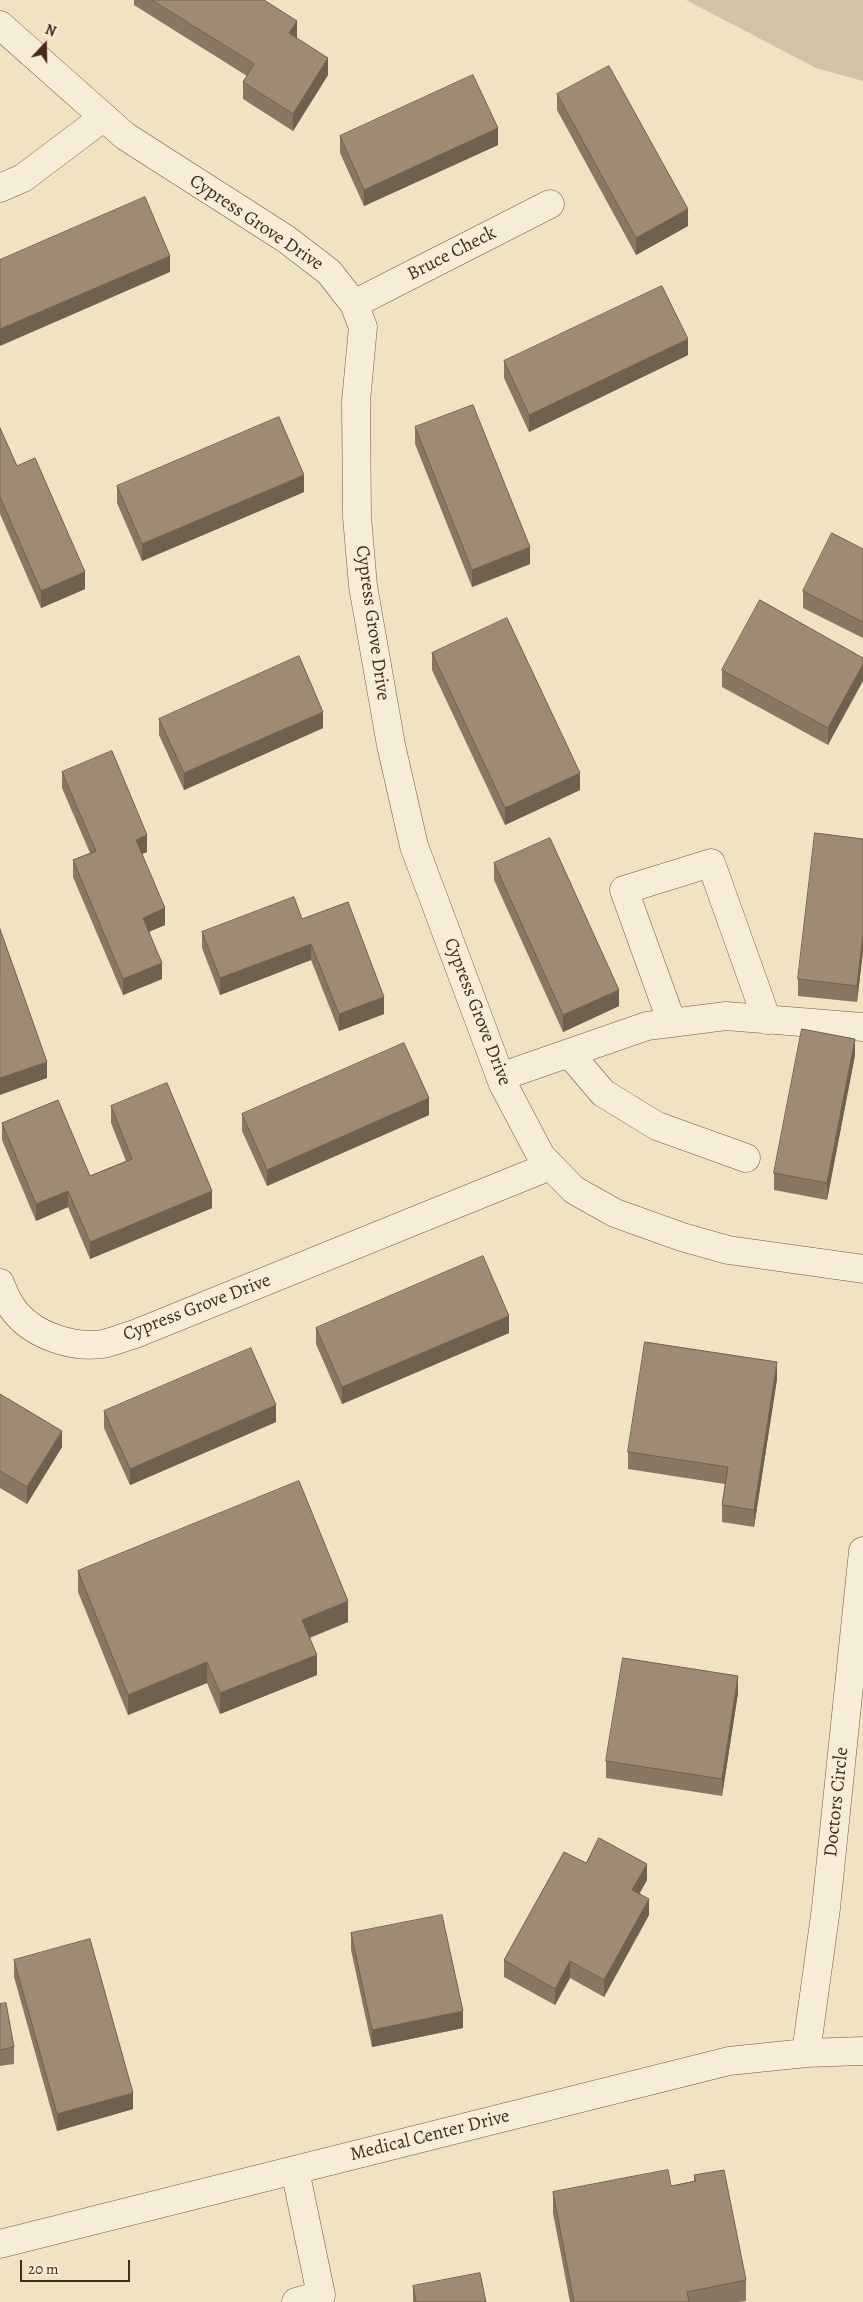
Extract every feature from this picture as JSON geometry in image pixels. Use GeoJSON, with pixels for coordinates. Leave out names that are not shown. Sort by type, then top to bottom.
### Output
{"type":"FeatureCollection","features":[{"type":"Feature","properties":{"kind":"street","name":"Cypress Grove Drive"},"geometry":{"type":"LineString","coordinates":[[0,26],[125,136],[286,239],[329,272],[354,304],[363,327],[356,401],[357,517],[364,603],[414,846],[500,1077],[541,1156],[574,1190],[615,1213],[682,1237],[728,1250],[863,1269]]}},
{"type":"Feature","properties":{"kind":"street"},"geometry":{"type":"LineString","coordinates":[[0,188],[23,178],[104,117]]}},
{"type":"Feature","properties":{"kind":"street","name":"Bruce Check"},"geometry":{"type":"LineString","coordinates":[[354,304],[550,204]]}},
{"type":"Feature","properties":{"kind":"street"},"geometry":{"type":"LineString","coordinates":[[672,1023],[624,890],[711,864],[767,1020]]}},
{"type":"Feature","properties":{"kind":"street"},"geometry":{"type":"LineString","coordinates":[[500,1077],[647,1026],[726,1016],[863,1026]]}},
{"type":"Feature","properties":{"kind":"street"},"geometry":{"type":"LineString","coordinates":[[568,1053],[603,1092],[657,1126],[746,1158]]}},
{"type":"Feature","properties":{"kind":"street","name":"Cypress Grove Drive"},"geometry":{"type":"LineString","coordinates":[[0,1284],[6,1298],[18,1315],[31,1326],[55,1339],[78,1344],[101,1344],[144,1330],[550,1166]]}},
{"type":"Feature","properties":{"kind":"street","name":"Doctors Circle"},"geometry":{"type":"LineString","coordinates":[[806,2053],[826,1908],[859,1629],[863,1551]]}},
{"type":"Feature","properties":{"kind":"street","name":"Medical Center Drive"},"geometry":{"type":"LineString","coordinates":[[0,2244],[729,2061],[806,2053],[863,2051]]}},
{"type":"Feature","properties":{"kind":"street"},"geometry":{"type":"LineString","coordinates":[[295,2170],[322,2299],[296,2302]]}},
{"type":"Feature","properties":{"kind":"shaded area"},"geometry":{"type":"Polygon","coordinates":[[[686,0],[863,0],[863,81],[816,68],[686,0]]]}},
{"type":"Feature","properties":{"kind":"building"},"geometry":{"type":"Polygon","coordinates":[[[152,0],[264,0],[297,21],[289,33],[328,58],[293,114],[243,82],[254,64],[152,0]]]}},
{"type":"Feature","properties":{"kind":"building"},"geometry":{"type":"Polygon","coordinates":[[[609,66],[688,209],[636,238],[557,94],[609,66]]]}},
{"type":"Feature","properties":{"kind":"building"},"geometry":{"type":"Polygon","coordinates":[[[473,75],[498,128],[364,190],[340,136],[473,75]]]}},
{"type":"Feature","properties":{"kind":"building"},"geometry":{"type":"Polygon","coordinates":[[[145,197],[170,256],[0,329],[0,260],[145,197]]]}},
{"type":"Feature","properties":{"kind":"building"},"geometry":{"type":"Polygon","coordinates":[[[662,286],[688,339],[529,415],[504,361],[662,286]]]}},
{"type":"Feature","properties":{"kind":"building"},"geometry":{"type":"Polygon","coordinates":[[[473,405],[530,547],[472,570],[415,427],[473,405]]]}},
{"type":"Feature","properties":{"kind":"building"},"geometry":{"type":"Polygon","coordinates":[[[279,417],[304,475],[142,544],[117,486],[279,417]]]}},
{"type":"Feature","properties":{"kind":"building"},"geometry":{"type":"Polygon","coordinates":[[[0,428],[17,466],[35,458],[85,572],[41,591],[0,497],[0,428]]]}},
{"type":"Feature","properties":{"kind":"building"},"geometry":{"type":"Polygon","coordinates":[[[832,533],[863,549],[863,622],[803,591],[832,533]]]}},
{"type":"Feature","properties":{"kind":"building"},"geometry":{"type":"Polygon","coordinates":[[[760,600],[863,658],[863,664],[828,728],[722,670],[760,600]]]}},
{"type":"Feature","properties":{"kind":"building"},"geometry":{"type":"Polygon","coordinates":[[[507,618],[580,773],[505,808],[432,653],[507,618]]]}},
{"type":"Feature","properties":{"kind":"building"},"geometry":{"type":"Polygon","coordinates":[[[299,656],[323,712],[184,773],[159,719],[299,656]]]}},
{"type":"Feature","properties":{"kind":"building"},"geometry":{"type":"Polygon","coordinates":[[[112,751],[147,835],[136,840],[165,908],[143,918],[162,963],[123,979],[73,860],[96,851],[62,772],[112,751]]]}},
{"type":"Feature","properties":{"kind":"building"},"geometry":{"type":"Polygon","coordinates":[[[815,833],[863,839],[863,935],[857,986],[798,979],[815,833]]]}},
{"type":"Feature","properties":{"kind":"building"},"geometry":{"type":"Polygon","coordinates":[[[550,838],[619,990],[563,1015],[494,863],[550,838]]]}},
{"type":"Feature","properties":{"kind":"building"},"geometry":{"type":"Polygon","coordinates":[[[294,897],[302,919],[348,902],[384,997],[339,1014],[311,944],[220,978],[202,932],[294,897]]]}},
{"type":"Feature","properties":{"kind":"building"},"geometry":{"type":"Polygon","coordinates":[[[0,929],[47,1062],[0,1078],[0,929]]]}},
{"type":"Feature","properties":{"kind":"building"},"geometry":{"type":"Polygon","coordinates":[[[802,1029],[855,1039],[827,1183],[774,1173],[802,1029]]]}},
{"type":"Feature","properties":{"kind":"building"},"geometry":{"type":"Polygon","coordinates":[[[404,1043],[429,1098],[267,1170],[242,1114],[404,1043]]]}},
{"type":"Feature","properties":{"kind":"building"},"geometry":{"type":"Polygon","coordinates":[[[167,1083],[212,1191],[90,1242],[68,1191],[36,1204],[2,1123],[58,1100],[90,1176],[132,1159],[111,1106],[167,1083]]]}},
{"type":"Feature","properties":{"kind":"building"},"geometry":{"type":"Polygon","coordinates":[[[483,1256],[509,1316],[342,1387],[316,1328],[483,1256]]]}},
{"type":"Feature","properties":{"kind":"building"},"geometry":{"type":"Polygon","coordinates":[[[645,1342],[777,1362],[754,1510],[722,1505],[728,1467],[628,1452],[645,1342]]]}},
{"type":"Feature","properties":{"kind":"building"},"geometry":{"type":"Polygon","coordinates":[[[251,1348],[276,1405],[130,1469],[104,1411],[251,1348]]]}},
{"type":"Feature","properties":{"kind":"building"},"geometry":{"type":"Polygon","coordinates":[[[0,1394],[62,1431],[27,1487],[0,1471],[0,1394]]]}},
{"type":"Feature","properties":{"kind":"building"},"geometry":{"type":"Polygon","coordinates":[[[299,1481],[348,1601],[302,1620],[317,1655],[220,1693],[207,1662],[128,1695],[78,1571],[299,1481]]]}},
{"type":"Feature","properties":{"kind":"building"},"geometry":{"type":"Polygon","coordinates":[[[623,1658],[738,1676],[722,1779],[606,1761],[623,1658]]]}},
{"type":"Feature","properties":{"kind":"building"},"geometry":{"type":"Polygon","coordinates":[[[599,1838],[647,1864],[632,1890],[649,1899],[604,1980],[570,1961],[555,1989],[504,1960],[564,1852],[586,1863],[599,1838]]]}},
{"type":"Feature","properties":{"kind":"building"},"geometry":{"type":"Polygon","coordinates":[[[442,1915],[463,2011],[372,2030],[351,1933],[442,1915]]]}},
{"type":"Feature","properties":{"kind":"building"},"geometry":{"type":"Polygon","coordinates":[[[90,1939],[133,2093],[57,2114],[14,1960],[90,1939]]]}},
{"type":"Feature","properties":{"kind":"building"},"geometry":{"type":"Polygon","coordinates":[[[6,2003],[14,2047],[0,2050],[0,2004],[6,2003]]]}},
{"type":"Feature","properties":{"kind":"building"},"geometry":{"type":"Polygon","coordinates":[[[668,2170],[671,2186],[696,2181],[694,2175],[724,2170],[746,2280],[687,2292],[689,2302],[574,2302],[553,2192],[668,2170]]]}},
{"type":"Feature","properties":{"kind":"building"},"geometry":{"type":"Polygon","coordinates":[[[480,2273],[486,2302],[416,2302],[413,2286],[480,2273]]]}}]}
